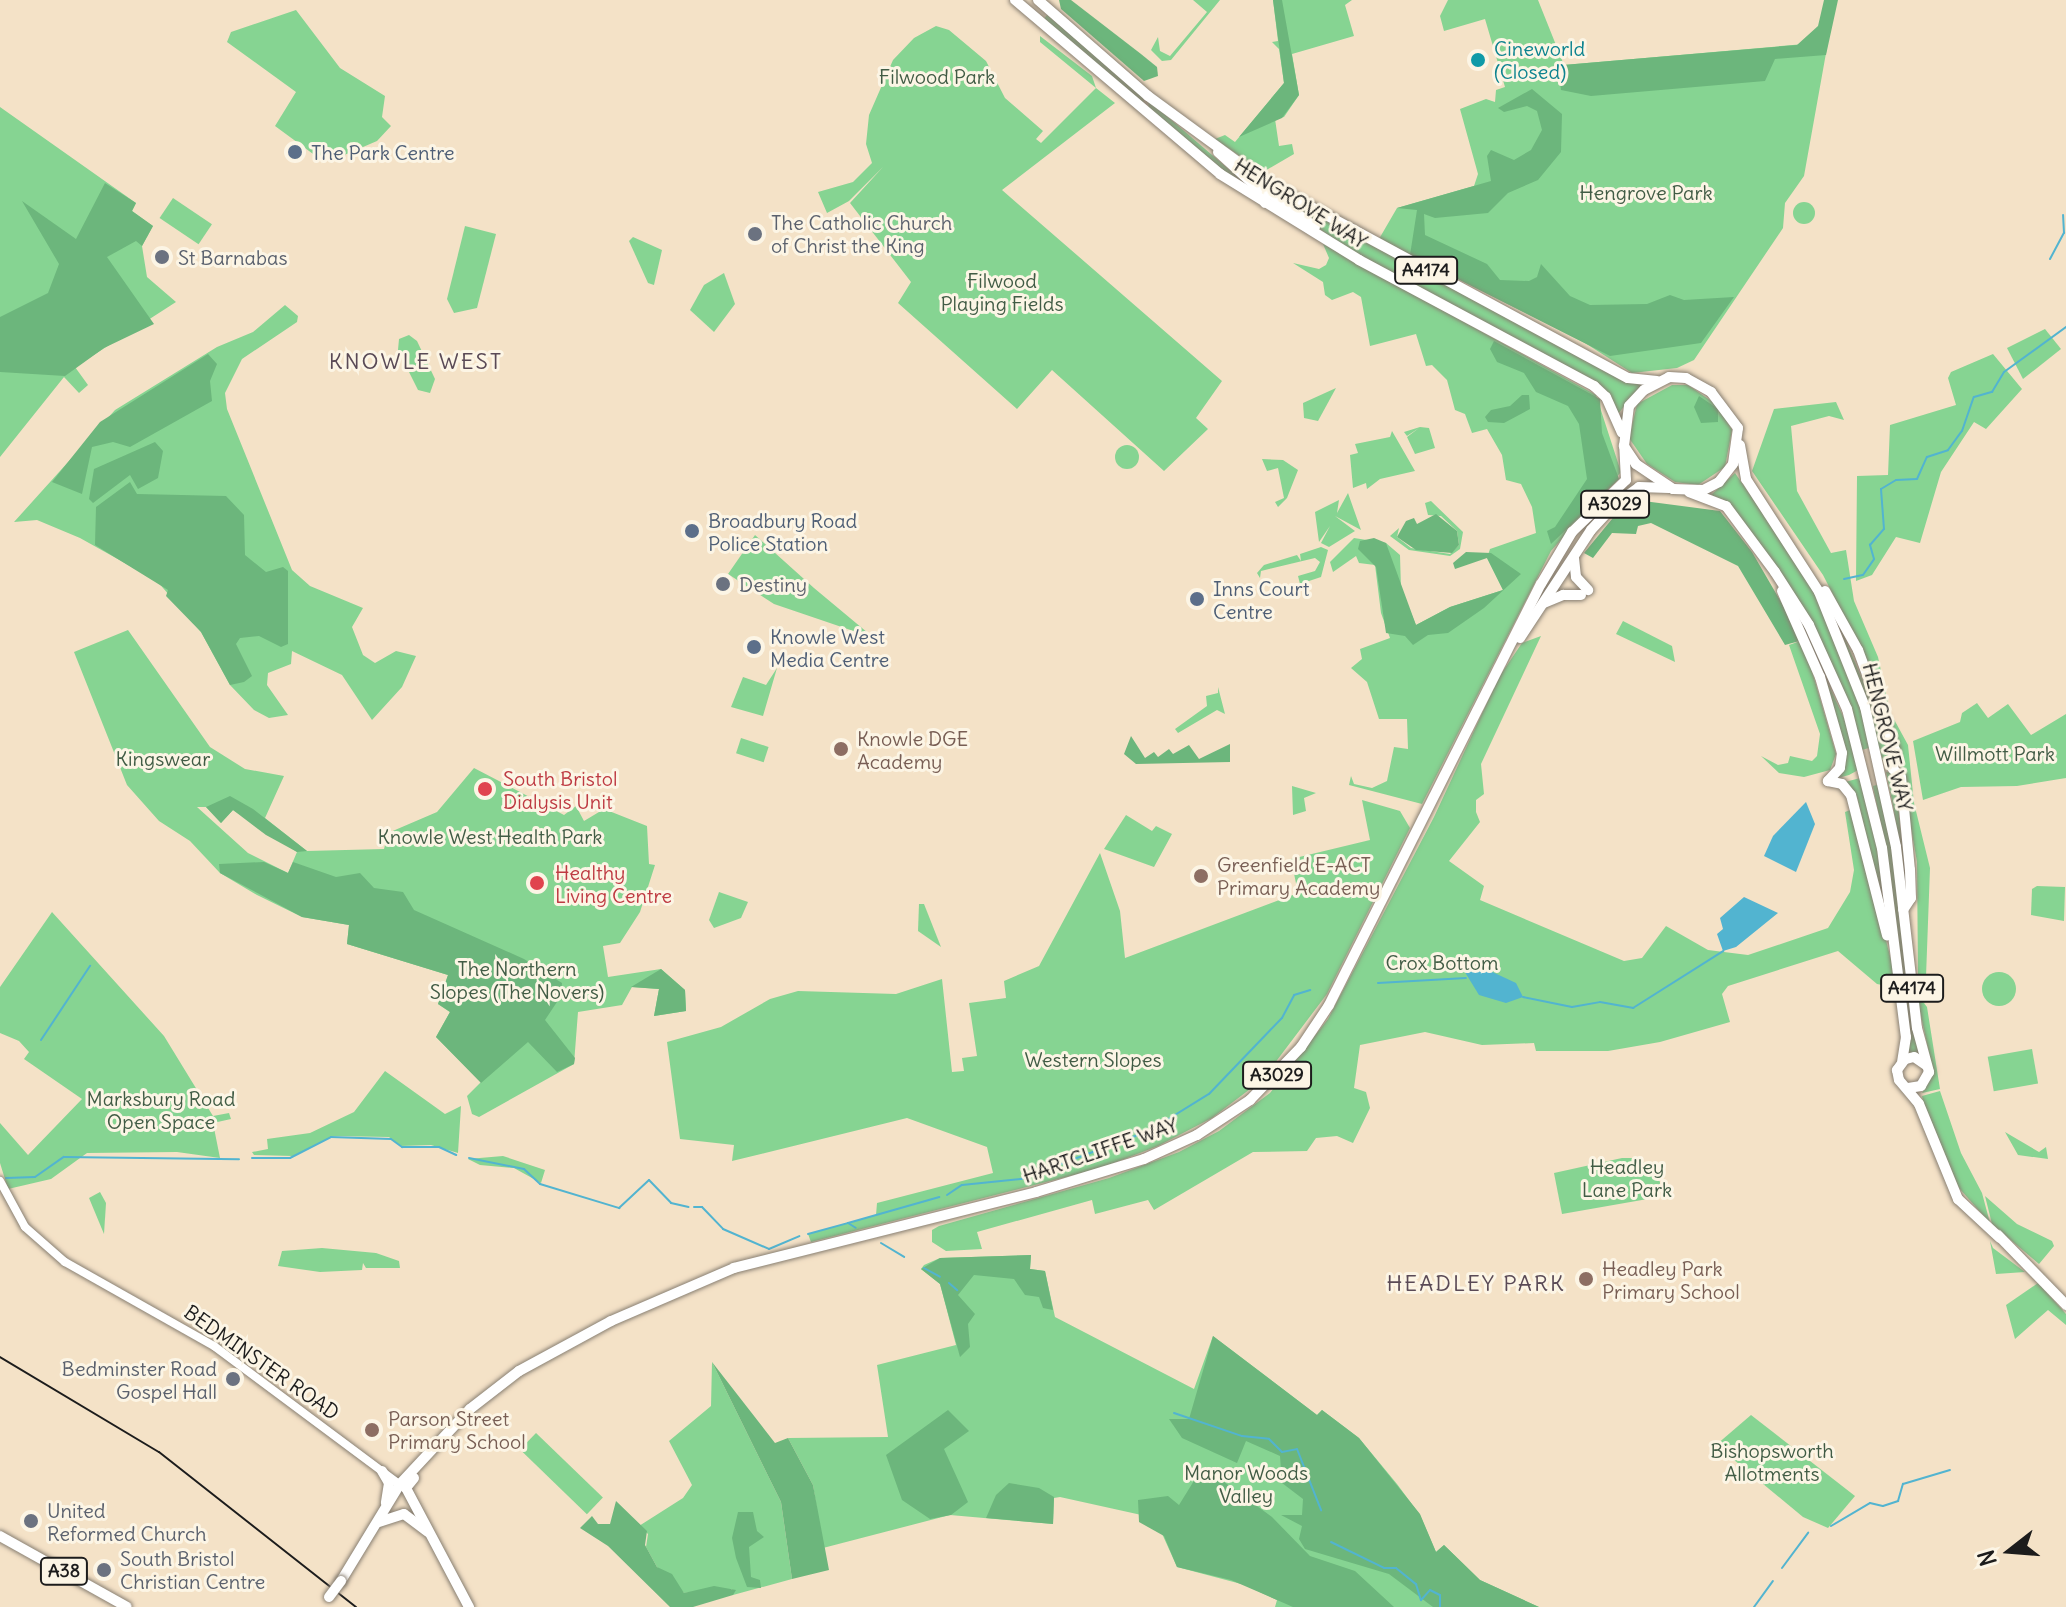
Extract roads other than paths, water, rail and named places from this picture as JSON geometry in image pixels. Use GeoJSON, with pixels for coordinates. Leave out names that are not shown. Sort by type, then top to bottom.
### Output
{"type":"FeatureCollection","features":[{"type":"Feature","properties":{"kind":"highway","name":"HENGROVE WAY"},"geometry":{"type":"LineString","coordinates":[[1015,0],[1149,117],[1265,203],[1326,241],[1594,386],[1606,397],[1622,433]]}},
{"type":"Feature","properties":{"kind":"highway"},"geometry":{"type":"LineString","coordinates":[[1029,0],[1043,12]]}},
{"type":"Feature","properties":{"kind":"highway","name":"HENGROVE WAY"},"geometry":{"type":"LineString","coordinates":[[1038,0],[1148,96],[1267,183],[1628,378],[1657,381]]}},
{"type":"Feature","properties":{"kind":"highway"},"geometry":{"type":"LineString","coordinates":[[1148,96],[1149,117]]}},
{"type":"Feature","properties":{"kind":"highway"},"geometry":{"type":"LineString","coordinates":[[1215,147],[1233,170],[1263,193],[1265,203]]}},
{"type":"Feature","properties":{"kind":"highway"},"geometry":{"type":"LineString","coordinates":[[1267,183],[1271,194],[1326,241]]}},
{"type":"Feature","properties":{"kind":"highway","name":"A4174"},"geometry":{"type":"LineString","coordinates":[[1657,381],[1686,378],[1717,396],[1735,420],[1740,445]]}},
{"type":"Feature","properties":{"kind":"highway"},"geometry":{"type":"LineString","coordinates":[[1622,433],[1632,400],[1657,381]]}},
{"type":"Feature","properties":{"kind":"highway","name":"A4174"},"geometry":{"type":"LineString","coordinates":[[1622,433],[1624,446],[1636,464],[1673,489],[1689,492]]}},
{"type":"Feature","properties":{"kind":"highway","name":"HENGROVE WAY"},"geometry":{"type":"LineString","coordinates":[[1740,445],[1746,479],[1767,508],[1834,623],[1876,755],[1903,910],[1917,1028],[1926,1065]]}},
{"type":"Feature","properties":{"kind":"highway"},"geometry":{"type":"LineString","coordinates":[[1689,492],[1723,479],[1740,445]]}},
{"type":"Feature","properties":{"kind":"highway","name":"HARTCLIFFE WAY"},"geometry":{"type":"LineString","coordinates":[[326,1602],[385,1509],[416,1468],[492,1389],[552,1352],[650,1302],[734,1268],[1075,1180],[1168,1149],[1215,1125],[1269,1083],[1308,1036],[1377,918],[1497,673],[1572,532],[1626,480],[1624,446]]}},
{"type":"Feature","properties":{"kind":"highway","name":"HARTCLIFFE WAY"},"geometry":{"type":"LineString","coordinates":[[1497,673],[1576,552],[1630,491],[1673,489]]}},
{"type":"Feature","properties":{"kind":"highway","name":"HENGROVE WAY"},"geometry":{"type":"LineString","coordinates":[[1689,492],[1726,506],[1775,572],[1826,660],[1870,786],[1906,1037],[1902,1061]]}},
{"type":"Feature","properties":{"kind":"highway"},"geometry":{"type":"LineString","coordinates":[[1767,508],[1838,612],[1881,705],[1906,811],[1911,895],[1903,910]]}},
{"type":"Feature","properties":{"kind":"highway"},"geometry":{"type":"LineString","coordinates":[[1542,604],[1560,595],[1584,592],[1573,571],[1576,552]]}},
{"type":"Feature","properties":{"kind":"highway"},"geometry":{"type":"LineString","coordinates":[[1775,572],[1830,709],[1842,758],[1828,781],[1845,787],[1854,802],[1897,975]]}},
{"type":"Feature","properties":{"kind":"highway"},"geometry":{"type":"LineString","coordinates":[[1919,1104],[1921,1086],[1928,1078],[1926,1065],[1914,1057],[1902,1061],[1897,1075],[1919,1104],[1951,1186],[1980,1223],[2000,1238],[2066,1305]]}},
{"type":"Feature","properties":{"kind":"highway"},"geometry":{"type":"LineString","coordinates":[[1908,1088],[1921,1086]]}},
{"type":"Feature","properties":{"kind":"highway"},"geometry":{"type":"LineString","coordinates":[[382,1471],[389,1487],[385,1509]]}},
{"type":"Feature","properties":{"kind":"highway","name":"BEDMINSTER ROAD"},"geometry":{"type":"LineString","coordinates":[[403,1486],[422,1513],[469,1607]]}},
{"type":"Feature","properties":{"kind":"highway"},"geometry":{"type":"LineString","coordinates":[[379,1522],[397,1514],[410,1516],[422,1513]]}},
{"type":"Feature","properties":{"kind":"highway"},"geometry":{"type":"LineString","coordinates":[[410,1516],[435,1539]]}},
{"type":"Feature","properties":{"kind":"highway","name":"A38"},"geometry":{"type":"LineString","coordinates":[[0,1536],[127,1607]]}},
{"type":"Feature","properties":{"kind":"main road","name":"BEDMINSTER ROAD"},"geometry":{"type":"LineString","coordinates":[[0,1181],[25,1227],[65,1262],[214,1346],[403,1486]]}},
{"type":"Feature","properties":{"kind":"water"},"geometry":{"type":"Polygon","coordinates":[[[1806,802],[1815,824],[1796,872],[1764,856],[1773,836],[1806,802]]]}},
{"type":"Feature","properties":{"kind":"water"},"geometry":{"type":"Polygon","coordinates":[[[1744,897],[1778,913],[1736,947],[1723,951],[1717,934],[1723,929],[1720,918],[1744,897]]]}},
{"type":"Feature","properties":{"kind":"water"},"geometry":{"type":"Polygon","coordinates":[[[1463,969],[1486,969],[1516,983],[1523,997],[1506,1003],[1479,995],[1463,969]]]}},
{"type":"Feature","properties":{"kind":"waterway"},"geometry":{"type":"LineString","coordinates":[[2050,259],[2064,233],[2063,215]]}},
{"type":"Feature","properties":{"kind":"waterway"},"geometry":{"type":"LineString","coordinates":[[1844,579],[1863,575],[1874,559],[1870,545],[1884,529],[1881,489],[1896,480],[1917,479],[1927,457],[1948,450],[1962,431],[1974,397],[1992,392],[2004,372],[2066,327]]}},
{"type":"Feature","properties":{"kind":"waterway"},"geometry":{"type":"LineString","coordinates":[[1523,997],[1572,1007],[1600,1002],[1633,1008],[1723,951]]}},
{"type":"Feature","properties":{"kind":"waterway"},"geometry":{"type":"LineString","coordinates":[[41,1040],[90,966]]}},
{"type":"Feature","properties":{"kind":"waterway"},"geometry":{"type":"LineString","coordinates":[[1378,983],[1466,978]]}},
{"type":"Feature","properties":{"kind":"waterway"},"geometry":{"type":"LineString","coordinates":[[947,1195],[962,1185],[1021,1179],[1149,1131],[1209,1094],[1282,1018],[1294,995],[1310,990]]}},
{"type":"Feature","properties":{"kind":"waterway"},"geometry":{"type":"LineString","coordinates":[[252,1158],[290,1158],[331,1137],[391,1139],[402,1147],[439,1147],[456,1155]]}},
{"type":"Feature","properties":{"kind":"waterway"},"geometry":{"type":"LineString","coordinates":[[6,1178],[35,1177],[64,1157],[239,1159]]}},
{"type":"Feature","properties":{"kind":"waterway"},"geometry":{"type":"LineString","coordinates":[[469,1158],[524,1169],[540,1184],[619,1208],[649,1180],[671,1203],[689,1207]]}},
{"type":"Feature","properties":{"kind":"waterway"},"geometry":{"type":"LineString","coordinates":[[848,1223],[939,1197]]}},
{"type":"Feature","properties":{"kind":"waterway"},"geometry":{"type":"LineString","coordinates":[[694,1207],[702,1207],[723,1229],[769,1249],[799,1236]]}},
{"type":"Feature","properties":{"kind":"waterway"},"geometry":{"type":"LineString","coordinates":[[808,1234],[848,1223],[856,1228]]}},
{"type":"Feature","properties":{"kind":"waterway"},"geometry":{"type":"LineString","coordinates":[[881,1243],[904,1257]]}},
{"type":"Feature","properties":{"kind":"waterway"},"geometry":{"type":"LineString","coordinates":[[924,1268],[940,1277]]}},
{"type":"Feature","properties":{"kind":"waterway"},"geometry":{"type":"LineString","coordinates":[[949,1283],[957,1290]]}},
{"type":"Feature","properties":{"kind":"waterway"},"geometry":{"type":"LineString","coordinates":[[1174,1413],[1242,1436],[1269,1439],[1282,1452],[1297,1449],[1321,1510]]}},
{"type":"Feature","properties":{"kind":"waterway"},"geometry":{"type":"LineString","coordinates":[[1831,1526],[1870,1503],[1883,1506],[1898,1501],[1903,1484],[1950,1470]]}},
{"type":"Feature","properties":{"kind":"waterway"},"geometry":{"type":"LineString","coordinates":[[1782,1568],[1808,1533]]}},
{"type":"Feature","properties":{"kind":"waterway"},"geometry":{"type":"LineString","coordinates":[[1331,1542],[1384,1568],[1396,1568],[1416,1584],[1421,1600],[1430,1590],[1440,1595],[1440,1607]]}},
{"type":"Feature","properties":{"kind":"waterway"},"geometry":{"type":"LineString","coordinates":[[1754,1607],[1773,1581]]}},
{"type":"Feature","properties":{"kind":"railway"},"geometry":{"type":"LineString","coordinates":[[0,1357],[159,1452],[356,1607]]}},
{"type":"Feature","properties":{"kind":"place","name":"Cineworld (Closed)"},"geometry":{"type":"Point","coordinates":[1478,60]}},
{"type":"Feature","properties":{"kind":"place","name":"The Park Centre"},"geometry":{"type":"Point","coordinates":[295,152]}},
{"type":"Feature","properties":{"kind":"place","name":"The Catholic Church of Christ the King"},"geometry":{"type":"Point","coordinates":[755,234]}},
{"type":"Feature","properties":{"kind":"place","name":"St Barnabas"},"geometry":{"type":"Point","coordinates":[162,257]}},
{"type":"Feature","properties":{"kind":"place","name":"Broadbury Road Police Station"},"geometry":{"type":"Point","coordinates":[692,531]}},
{"type":"Feature","properties":{"kind":"place","name":"Destiny"},"geometry":{"type":"Point","coordinates":[723,584]}},
{"type":"Feature","properties":{"kind":"place","name":"Inns Court Centre"},"geometry":{"type":"Point","coordinates":[1197,599]}},
{"type":"Feature","properties":{"kind":"place","name":"Knowle West Media Centre"},"geometry":{"type":"Point","coordinates":[754,647]}},
{"type":"Feature","properties":{"kind":"place","name":"Knowle DGE Academy"},"geometry":{"type":"Point","coordinates":[841,749]}},
{"type":"Feature","properties":{"kind":"place","name":"South Bristol Dialysis Unit"},"geometry":{"type":"Point","coordinates":[485,789]}},
{"type":"Feature","properties":{"kind":"place","name":"Greenfield E-ACT Primary Academy"},"geometry":{"type":"Point","coordinates":[1201,876]}},
{"type":"Feature","properties":{"kind":"place","name":"Healthy Living Centre"},"geometry":{"type":"Point","coordinates":[537,883]}},
{"type":"Feature","properties":{"kind":"place","name":"Headley Park Primary School"},"geometry":{"type":"Point","coordinates":[1586,1279]}},
{"type":"Feature","properties":{"kind":"place","name":"Bedminster Road Gospel Hall"},"geometry":{"type":"Point","coordinates":[233,1379]}},
{"type":"Feature","properties":{"kind":"place","name":"Parson Street Primary School"},"geometry":{"type":"Point","coordinates":[372,1430]}},
{"type":"Feature","properties":{"kind":"place","name":"United Reformed Church"},"geometry":{"type":"Point","coordinates":[31,1521]}},
{"type":"Feature","properties":{"kind":"place","name":"South Bristol Christian Centre"},"geometry":{"type":"Point","coordinates":[104,1570]}},
{"type":"Feature","properties":{"kind":"district","name":"KNOWLE WEST"},"geometry":{"type":"Point","coordinates":[416,362]}},
{"type":"Feature","properties":{"kind":"district","name":"HEADLEY PARK"},"geometry":{"type":"Point","coordinates":[1476,1284]}},
{"type":"Feature","properties":{"kind":"park label","name":"Filwood Park"},"geometry":{"type":"Point","coordinates":[937,76]}},
{"type":"Feature","properties":{"kind":"park label","name":"Hengrove Park"},"geometry":{"type":"Point","coordinates":[1646,192]}},
{"type":"Feature","properties":{"kind":"park label","name":"Filwood Playing Fields"},"geometry":{"type":"Point","coordinates":[1002,292]}},
{"type":"Feature","properties":{"kind":"park label","name":"Willmott Park"},"geometry":{"type":"Point","coordinates":[1995,753]}},
{"type":"Feature","properties":{"kind":"park label","name":"Kingswear"},"geometry":{"type":"Point","coordinates":[163,758]}},
{"type":"Feature","properties":{"kind":"park label","name":"Knowle West Health Park"},"geometry":{"type":"Point","coordinates":[490,836]}},
{"type":"Feature","properties":{"kind":"park label","name":"Crox Bottom"},"geometry":{"type":"Point","coordinates":[1442,962]}},
{"type":"Feature","properties":{"kind":"park label","name":"The Northern Slopes (The Novers)"},"geometry":{"type":"Point","coordinates":[517,980]}},
{"type":"Feature","properties":{"kind":"park label","name":"Western Slopes"},"geometry":{"type":"Point","coordinates":[1093,1059]}},
{"type":"Feature","properties":{"kind":"park label","name":"Marksbury Road Open Space"},"geometry":{"type":"Point","coordinates":[161,1110]}},
{"type":"Feature","properties":{"kind":"park label","name":"Headley Lane Park"},"geometry":{"type":"Point","coordinates":[1627,1178]}},
{"type":"Feature","properties":{"kind":"park label","name":"Bishopsworth Allotments"},"geometry":{"type":"Point","coordinates":[1772,1462]}},
{"type":"Feature","properties":{"kind":"park label","name":"Manor Woods Valley"},"geometry":{"type":"Point","coordinates":[1246,1484]}}]}
